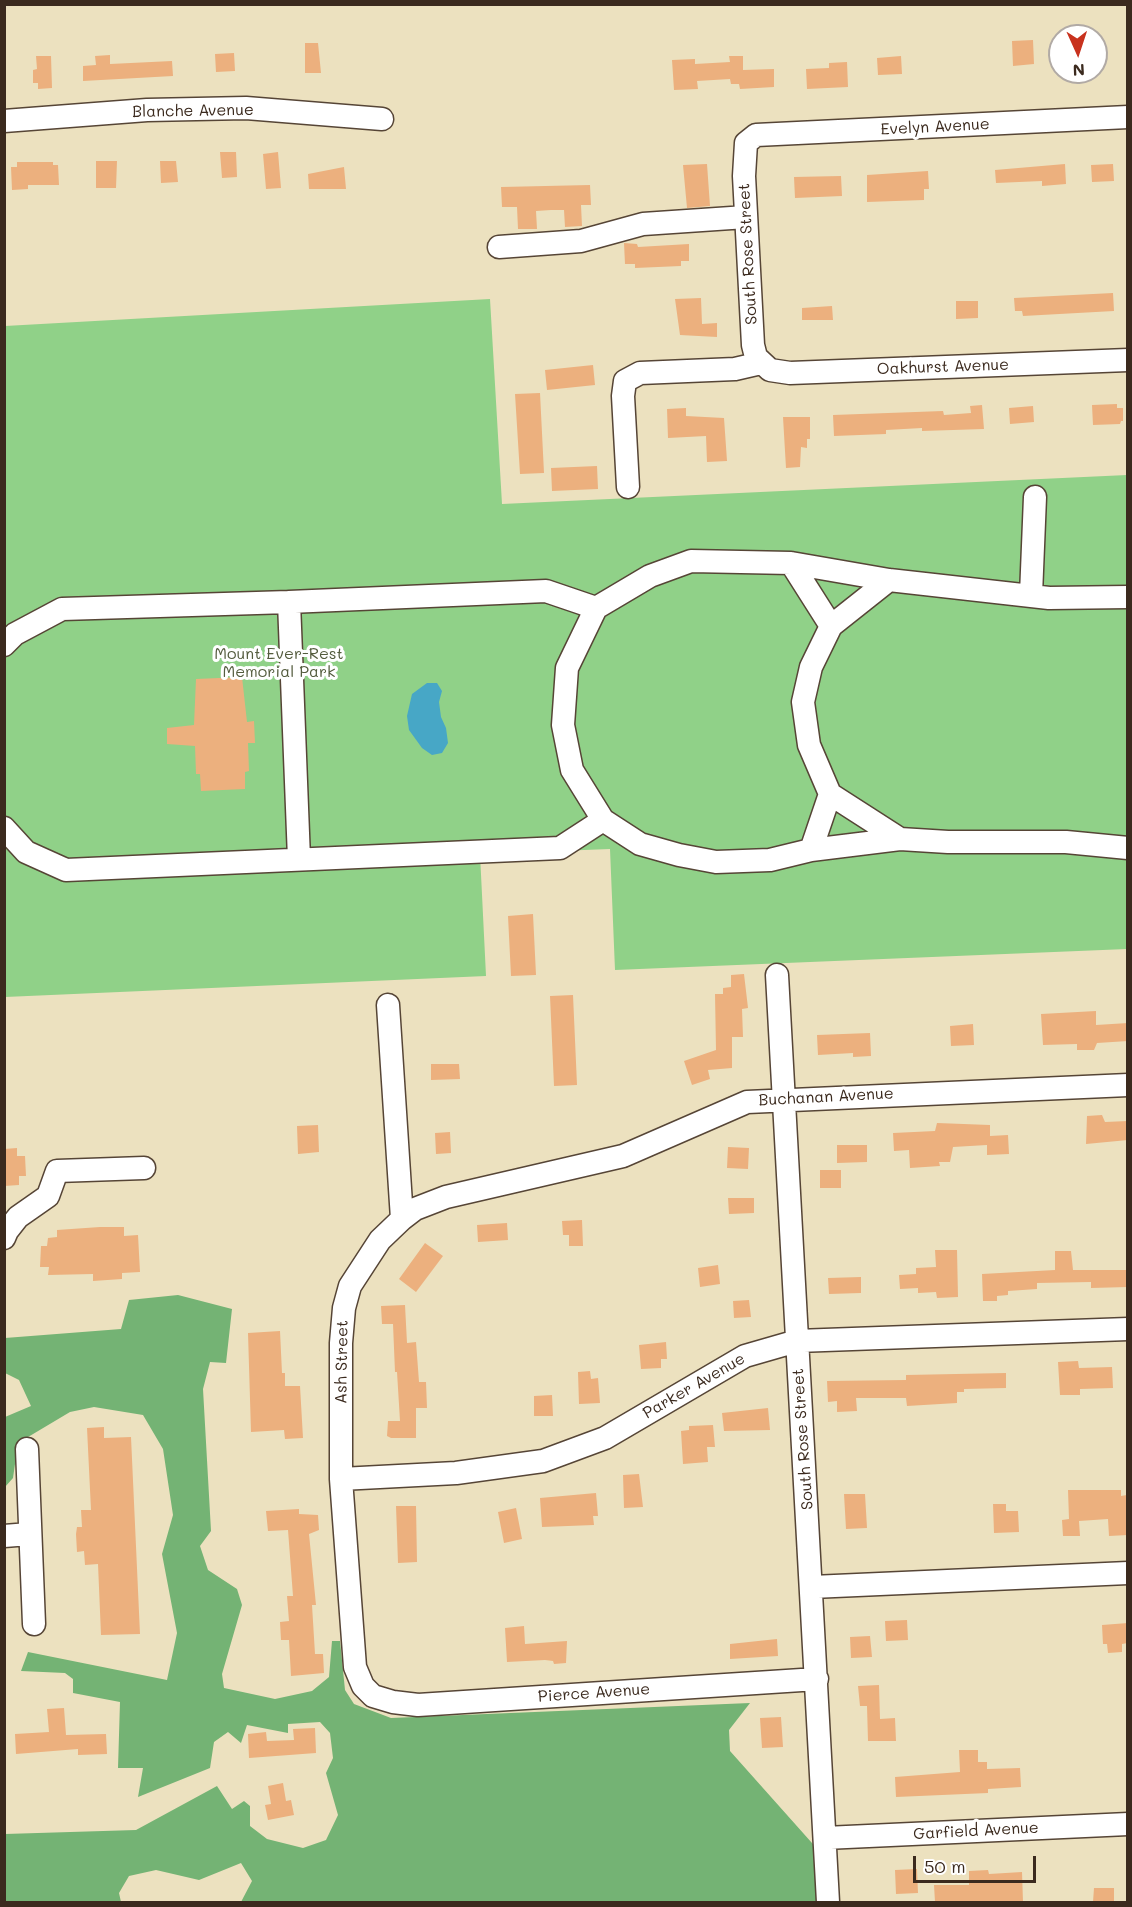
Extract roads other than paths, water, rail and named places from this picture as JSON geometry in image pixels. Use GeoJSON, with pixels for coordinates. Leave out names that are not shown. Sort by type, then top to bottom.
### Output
{"type":"FeatureCollection","features":[{"type":"Feature","properties":{"kind":"street","name":"Blanche Avenue"},"geometry":{"type":"LineString","coordinates":[[4,121],[147,110],[246,108],[382,119]]}},
{"type":"Feature","properties":{"kind":"street","name":"Evelyn Avenue"},"geometry":{"type":"LineString","coordinates":[[746,143],[756,135],[1128,117]]}},
{"type":"Feature","properties":{"kind":"street","name":"South Rose Street"},"geometry":{"type":"LineString","coordinates":[[746,143],[746,216],[753,345],[761,363]]}},
{"type":"Feature","properties":{"kind":"street"},"geometry":{"type":"LineString","coordinates":[[499,247],[581,241],[642,224],[746,216]]}},
{"type":"Feature","properties":{"kind":"street","name":"Oakhurst Avenue"},"geometry":{"type":"LineString","coordinates":[[761,363],[770,370],[790,374],[1128,360]]}},
{"type":"Feature","properties":{"kind":"street"},"geometry":{"type":"LineString","coordinates":[[628,487],[623,396],[625,381],[640,373],[735,369],[761,363]]}},
{"type":"Feature","properties":{"kind":"street"},"geometry":{"type":"LineString","coordinates":[[1031,595],[1035,497]]}},
{"type":"Feature","properties":{"kind":"street"},"geometry":{"type":"LineString","coordinates":[[1128,597],[1031,595],[889,580],[791,563],[691,561],[650,576],[596,608],[567,668],[563,725],[572,771],[603,820],[640,844],[716,862],[770,860],[811,850],[900,839],[948,842],[1066,842],[1128,848]]}},
{"type":"Feature","properties":{"kind":"street"},"geometry":{"type":"LineString","coordinates":[[791,563],[831,626]]}},
{"type":"Feature","properties":{"kind":"street"},"geometry":{"type":"LineString","coordinates":[[889,580],[831,626],[811,667],[802,702],[809,745],[830,794],[900,839]]}},
{"type":"Feature","properties":{"kind":"street"},"geometry":{"type":"LineString","coordinates":[[4,645],[15,634],[62,609],[546,591],[596,608]]}},
{"type":"Feature","properties":{"kind":"street"},"geometry":{"type":"LineString","coordinates":[[289,602],[299,859]]}},
{"type":"Feature","properties":{"kind":"street"},"geometry":{"type":"LineString","coordinates":[[811,850],[830,794]]}},
{"type":"Feature","properties":{"kind":"street"},"geometry":{"type":"LineString","coordinates":[[4,828],[26,852],[66,870],[560,848],[603,820]]}},
{"type":"Feature","properties":{"kind":"street","name":"South Rose Street"},"geometry":{"type":"LineString","coordinates":[[777,975],[828,1902]]}},
{"type":"Feature","properties":{"kind":"street"},"geometry":{"type":"LineString","coordinates":[[388,1005],[402,1219]]}},
{"type":"Feature","properties":{"kind":"street","name":"Buchanan Avenue"},"geometry":{"type":"LineString","coordinates":[[402,1219],[415,1209],[446,1197],[623,1156],[747,1102],[784,1098],[1128,1085]]}},
{"type":"Feature","properties":{"kind":"street"},"geometry":{"type":"LineString","coordinates":[[4,1238],[18,1217],[48,1196],[57,1171],[144,1168]]}},
{"type":"Feature","properties":{"kind":"street","name":"Ash Street"},"geometry":{"type":"LineString","coordinates":[[373,1696],[363,1686],[355,1667],[341,1479],[341,1343],[344,1308],[350,1286],[380,1240],[402,1219]]}},
{"type":"Feature","properties":{"kind":"street","name":"Parker Avenue"},"geometry":{"type":"LineString","coordinates":[[341,1479],[456,1473],[543,1461],[605,1438],[745,1356],[797,1341],[1128,1329]]}},
{"type":"Feature","properties":{"kind":"street"},"geometry":{"type":"LineString","coordinates":[[27,1449],[34,1624]]}},
{"type":"Feature","properties":{"kind":"street"},"geometry":{"type":"LineString","coordinates":[[4,1536],[29,1534]]}},
{"type":"Feature","properties":{"kind":"street"},"geometry":{"type":"LineString","coordinates":[[812,1587],[1128,1573]]}},
{"type":"Feature","properties":{"kind":"street","name":"Pierce Avenue"},"geometry":{"type":"LineString","coordinates":[[373,1696],[393,1702],[418,1705],[817,1679]]}},
{"type":"Feature","properties":{"kind":"street","name":"Garfield Avenue"},"geometry":{"type":"LineString","coordinates":[[825,1838],[1128,1824]]}},
{"type":"Feature","properties":{"kind":"water"},"geometry":{"type":"Polygon","coordinates":[[[427,683],[437,683],[442,691],[439,702],[448,743],[442,753],[432,755],[422,748],[409,730],[407,716],[412,694],[427,683]]]}},
{"type":"Feature","properties":{"kind":"park label","name":"Mount Ever-Rest Memorial Park"},"geometry":{"type":"Point","coordinates":[279,663]}}]}
